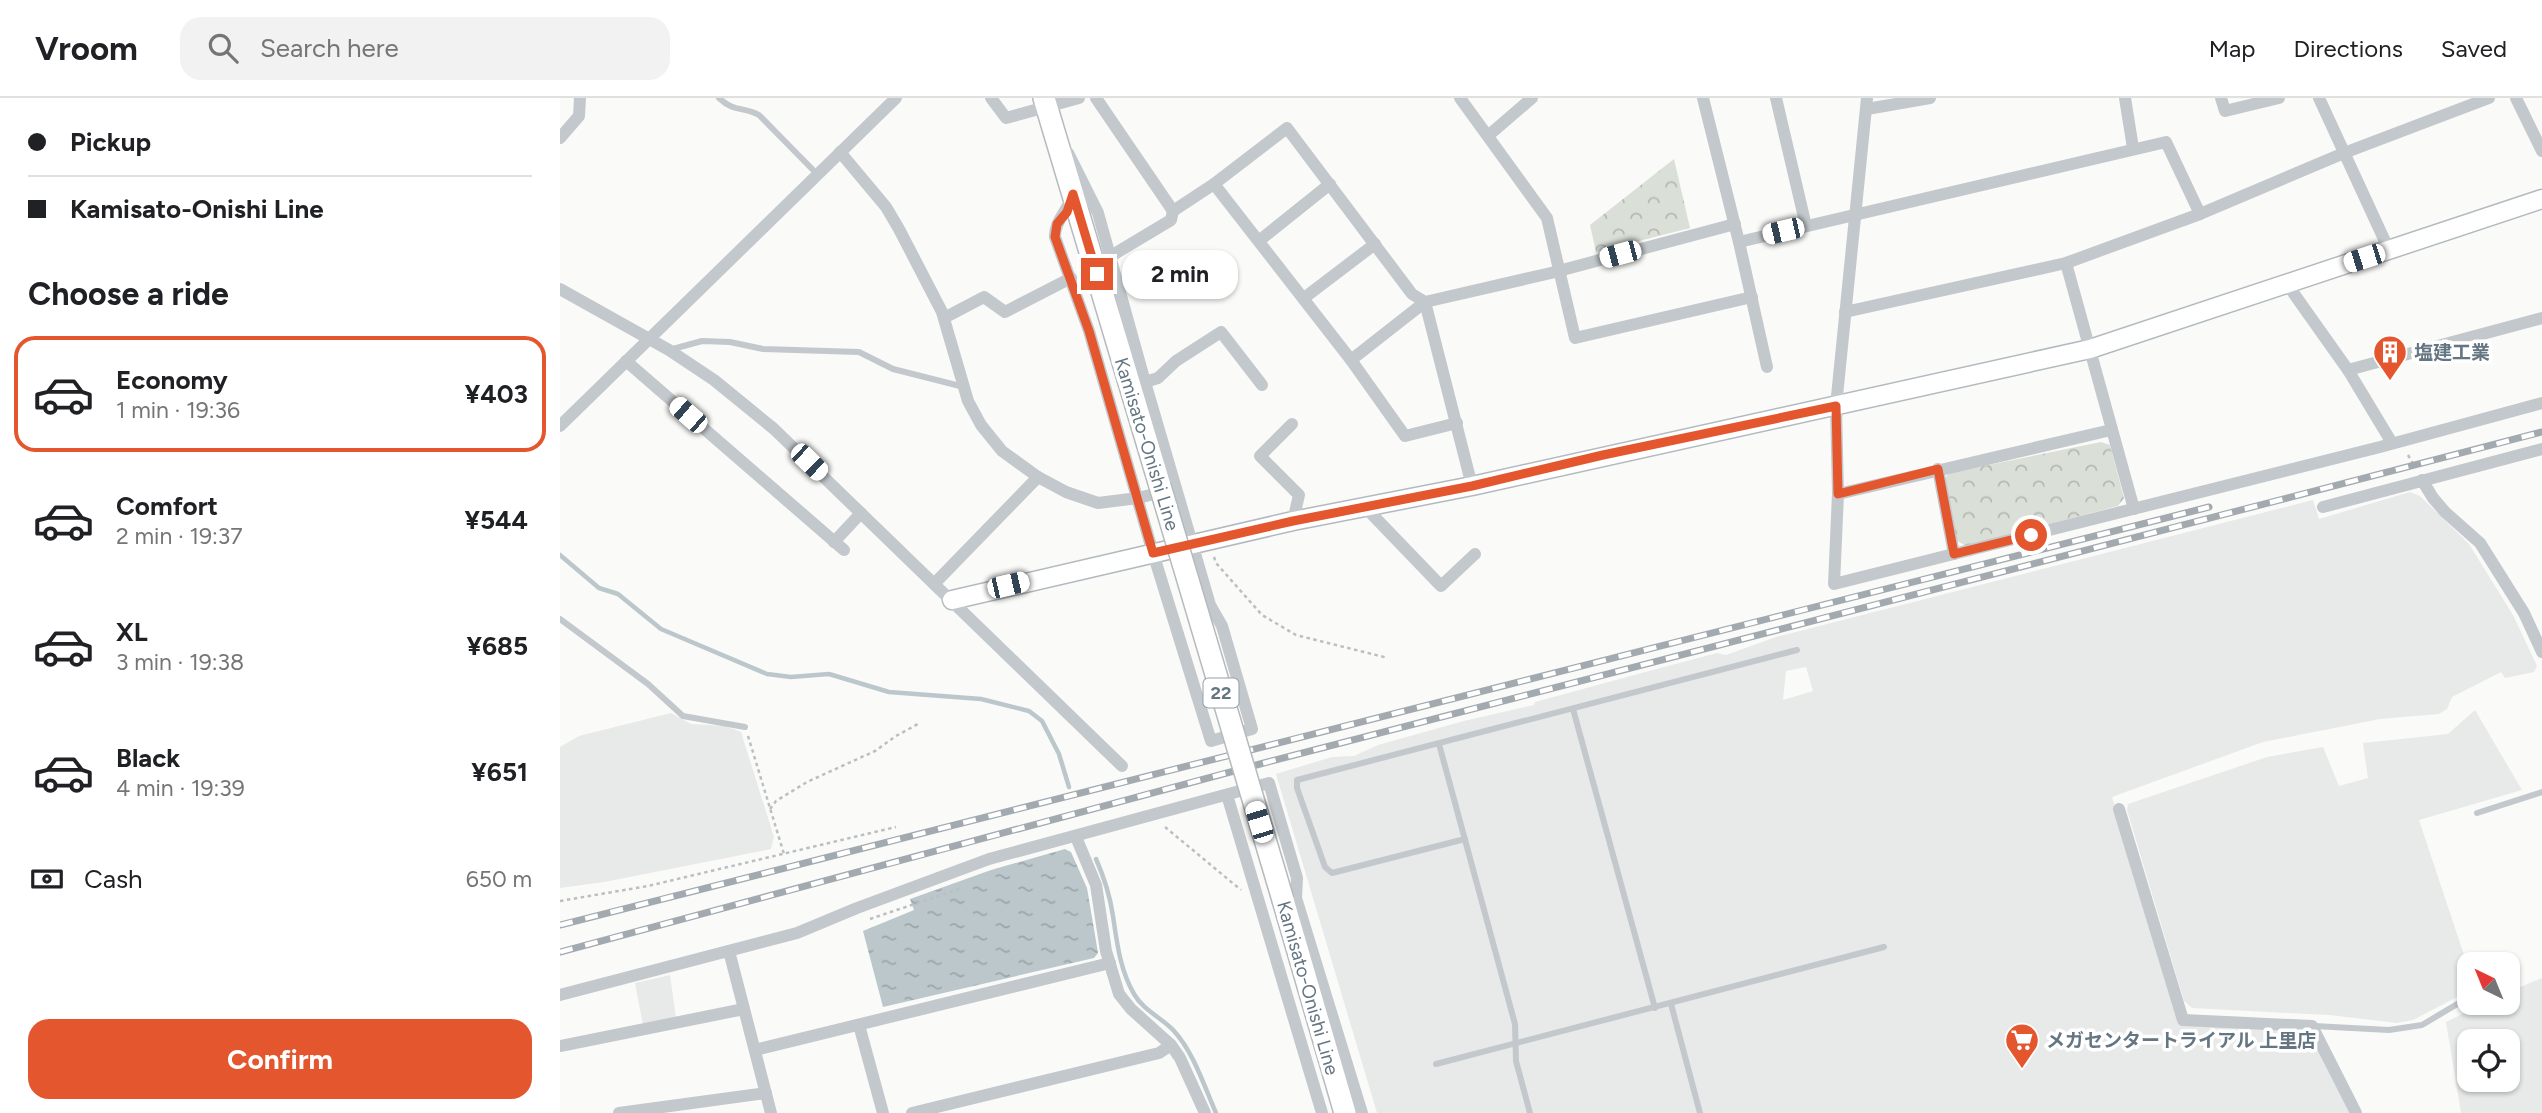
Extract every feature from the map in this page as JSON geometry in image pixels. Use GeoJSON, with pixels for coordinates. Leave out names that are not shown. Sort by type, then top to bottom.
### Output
{"type":"FeatureCollection","features":[{"type":"Feature","properties":{"kind":"main road","name":"Kamisato-Onishi Line"},"geometry":{"type":"LineString","coordinates":[[1048,110],[1168,487],[1345,1113]]}},
{"type":"Feature","properties":{"kind":"street"},"geometry":{"type":"LineString","coordinates":[[560,138],[579,116],[580,98]]}},
{"type":"Feature","properties":{"kind":"street"},"geometry":{"type":"LineString","coordinates":[[991,98],[1006,118],[1048,110],[1079,98]]}},
{"type":"Feature","properties":{"kind":"street"},"geometry":{"type":"LineString","coordinates":[[1097,98],[1173,211]]}},
{"type":"Feature","properties":{"kind":"street"},"geometry":{"type":"LineString","coordinates":[[1460,98],[1547,218],[1575,338],[1752,297]]}},
{"type":"Feature","properties":{"kind":"street"},"geometry":{"type":"LineString","coordinates":[[1489,135],[1532,98]]}},
{"type":"Feature","properties":{"kind":"street"},"geometry":{"type":"LineString","coordinates":[[1703,98],[1767,367]]}},
{"type":"Feature","properties":{"kind":"street"},"geometry":{"type":"LineString","coordinates":[[1776,98],[1805,226]]}},
{"type":"Feature","properties":{"kind":"street"},"geometry":{"type":"LineString","coordinates":[[1930,98],[1867,104],[1836,406],[1838,494],[1833,584],[2397,445],[2542,403]]}},
{"type":"Feature","properties":{"kind":"street"},"geometry":{"type":"LineString","coordinates":[[2125,98],[2133,148]]}},
{"type":"Feature","properties":{"kind":"street"},"geometry":{"type":"LineString","coordinates":[[2221,98],[2225,111],[2279,98]]}},
{"type":"Feature","properties":{"kind":"street"},"geometry":{"type":"LineString","coordinates":[[2319,98],[2389,250]]}},
{"type":"Feature","properties":{"kind":"street"},"geometry":{"type":"LineString","coordinates":[[1846,312],[2066,263],[2200,214],[2344,153],[2489,98]]}},
{"type":"Feature","properties":{"kind":"street"},"geometry":{"type":"LineString","coordinates":[[2516,98],[2542,151]]}},
{"type":"Feature","properties":{"kind":"street"},"geometry":{"type":"LineString","coordinates":[[560,426],[891,100]]}},
{"type":"Feature","properties":{"kind":"street"},"geometry":{"type":"LineString","coordinates":[[1048,110],[1088,190],[1111,256],[1145,383],[1168,487],[1201,542],[1210,605],[1222,626],[1252,729],[1211,741],[1055,230],[1067,212],[1073,194]]}},
{"type":"Feature","properties":{"kind":"street"},"geometry":{"type":"LineString","coordinates":[[1111,256],[1171,220],[1173,211],[1214,184],[1287,128],[1412,294],[1425,302],[1472,486]]}},
{"type":"Feature","properties":{"kind":"street"},"geometry":{"type":"LineString","coordinates":[[1739,242],[2166,142],[2200,214]]}},
{"type":"Feature","properties":{"kind":"street"},"geometry":{"type":"LineString","coordinates":[[840,152],[886,207],[944,318],[964,387],[981,425],[1002,452],[1038,477],[1066,492],[1098,503],[1138,498],[1168,487]]}},
{"type":"Feature","properties":{"kind":"street"},"geometry":{"type":"LineString","coordinates":[[1214,184],[1304,298],[1405,436],[1457,423]]}},
{"type":"Feature","properties":{"kind":"street"},"geometry":{"type":"LineString","coordinates":[[1259,240],[1330,184]]}},
{"type":"Feature","properties":{"kind":"street"},"geometry":{"type":"LineString","coordinates":[[951,600],[1293,521],[1472,486],[2090,349],[2542,198]]}},
{"type":"Feature","properties":{"kind":"street"},"geometry":{"type":"LineString","coordinates":[[1350,360],[1425,302],[1558,271],[1735,224]]}},
{"type":"Feature","properties":{"kind":"street"},"geometry":{"type":"LineString","coordinates":[[1304,298],[1375,244]]}},
{"type":"Feature","properties":{"kind":"street"},"geometry":{"type":"LineString","coordinates":[[2066,263],[2134,509]]}},
{"type":"Feature","properties":{"kind":"street"},"geometry":{"type":"LineString","coordinates":[[944,318],[984,298],[1005,312],[1071,278]]}},
{"type":"Feature","properties":{"kind":"street"},"geometry":{"type":"LineString","coordinates":[[2287,284],[2397,445]]}},
{"type":"Feature","properties":{"kind":"street"},"geometry":{"type":"LineString","coordinates":[[560,289],[669,350],[742,401],[1122,766]]}},
{"type":"Feature","properties":{"kind":"street"},"geometry":{"type":"LineString","coordinates":[[2348,370],[2542,318]]}},
{"type":"Feature","properties":{"kind":"street"},"geometry":{"type":"LineString","coordinates":[[1145,383],[1158,378],[1176,361],[1221,332],[1262,385]]}},
{"type":"Feature","properties":{"kind":"street"},"geometry":{"type":"LineString","coordinates":[[626,361],[839,546],[861,513]]}},
{"type":"Feature","properties":{"kind":"street"},"geometry":{"type":"LineString","coordinates":[[1293,424],[1260,456],[1299,495],[1293,521]]}},
{"type":"Feature","properties":{"kind":"street"},"geometry":{"type":"LineString","coordinates":[[1838,494],[2111,429]]}},
{"type":"Feature","properties":{"kind":"street"},"geometry":{"type":"LineString","coordinates":[[2323,507],[2421,476],[2542,449]]}},
{"type":"Feature","properties":{"kind":"street"},"geometry":{"type":"LineString","coordinates":[[1938,469],[1954,554]]}},
{"type":"Feature","properties":{"kind":"street"},"geometry":{"type":"LineString","coordinates":[[2421,476],[2445,512],[2480,543],[2524,613],[2542,652]]}},
{"type":"Feature","properties":{"kind":"street"},"geometry":{"type":"LineString","coordinates":[[934,584],[1038,477]]}},
{"type":"Feature","properties":{"kind":"street"},"geometry":{"type":"LineString","coordinates":[[1365,507],[1441,586],[1475,554]]}},
{"type":"Feature","properties":{"kind":"street"},"geometry":{"type":"LineString","coordinates":[[560,995],[797,933],[989,859],[1269,783],[1296,873],[1296,898],[1362,1113]]}},
{"type":"Feature","properties":{"kind":"street"},"geometry":{"type":"LineString","coordinates":[[1227,795],[1322,1113]]}},
{"type":"Feature","properties":{"kind":"street"},"geometry":{"type":"LineString","coordinates":[[2119,809],[2183,1020],[2312,1026],[2356,1113]]}},
{"type":"Feature","properties":{"kind":"street"},"geometry":{"type":"LineString","coordinates":[[1076,837],[1096,885],[1110,963],[1119,994],[1131,1009],[1171,1045],[1180,1058],[1205,1113]]}},
{"type":"Feature","properties":{"kind":"street"},"geometry":{"type":"LineString","coordinates":[[729,951],[771,1113]]}},
{"type":"Feature","properties":{"kind":"street"},"geometry":{"type":"LineString","coordinates":[[755,1050],[1110,963]]}},
{"type":"Feature","properties":{"kind":"street"},"geometry":{"type":"LineString","coordinates":[[560,1046],[744,1009]]}},
{"type":"Feature","properties":{"kind":"street"},"geometry":{"type":"LineString","coordinates":[[859,1025],[883,1113]]}},
{"type":"Feature","properties":{"kind":"street"},"geometry":{"type":"LineString","coordinates":[[912,1113],[1159,1053],[1171,1045]]}},
{"type":"Feature","properties":{"kind":"street"},"geometry":{"type":"LineString","coordinates":[[619,1113],[676,1109],[766,1093]]}},
{"type":"Feature","properties":{"kind":"lane"},"geometry":{"type":"LineString","coordinates":[[719,98],[729,108],[752,110],[759,115],[817,174]]}},
{"type":"Feature","properties":{"kind":"lane"},"geometry":{"type":"LineString","coordinates":[[669,350],[702,341],[730,342],[763,349],[859,352],[893,369],[964,387]]}},
{"type":"Feature","properties":{"kind":"lane"},"geometry":{"type":"LineString","coordinates":[[560,619],[648,684],[683,716],[745,727]]}},
{"type":"Feature","properties":{"kind":"lane"},"geometry":{"type":"LineString","coordinates":[[1465,839],[1332,873],[1325,867],[1297,788],[1297,780],[1797,650]]}},
{"type":"Feature","properties":{"kind":"lane"},"geometry":{"type":"LineString","coordinates":[[1573,709],[1656,1008]]}},
{"type":"Feature","properties":{"kind":"lane"},"geometry":{"type":"LineString","coordinates":[[1440,744],[1515,1024],[1516,1061],[1530,1113]]}},
{"type":"Feature","properties":{"kind":"lane"},"geometry":{"type":"LineString","coordinates":[[2477,813],[2542,792]]}},
{"type":"Feature","properties":{"kind":"lane"},"geometry":{"type":"LineString","coordinates":[[1436,1064],[1884,947]]}},
{"type":"Feature","properties":{"kind":"lane"},"geometry":{"type":"LineString","coordinates":[[1671,1004],[1700,1113]]}},
{"type":"Feature","properties":{"kind":"lane"},"geometry":{"type":"LineString","coordinates":[[2312,1026],[2389,1030],[2423,1025],[2457,1004]]}},
{"type":"Feature","properties":{"kind":"path"},"geometry":{"type":"LineString","coordinates":[[2397,445],[2421,476]]}},
{"type":"Feature","properties":{"kind":"path"},"geometry":{"type":"LineString","coordinates":[[1201,542],[1262,615],[1296,635],[1388,658]]}},
{"type":"Feature","properties":{"kind":"path"},"geometry":{"type":"LineString","coordinates":[[770,809],[776,801],[807,782],[874,751],[918,724]]}},
{"type":"Feature","properties":{"kind":"path"},"geometry":{"type":"LineString","coordinates":[[745,727],[784,853]]}},
{"type":"Feature","properties":{"kind":"path"},"geometry":{"type":"LineString","coordinates":[[1163,826],[1247,896],[1259,899]]}},
{"type":"Feature","properties":{"kind":"path"},"geometry":{"type":"LineString","coordinates":[[560,901],[648,886],[896,827]]}},
{"type":"Feature","properties":{"kind":"shaded area"},"geometry":{"type":"Polygon","coordinates":[[[2410,492],[2420,496],[2469,544],[2513,615],[2537,666],[2534,672],[2505,678],[2501,672],[2452,697],[2447,709],[2439,714],[2380,719],[2263,742],[2112,797],[2179,1023],[2309,1032],[2349,1113],[1377,1113],[1276,774],[1332,757],[1354,756],[1378,745],[1534,705],[1535,702],[1717,653],[1726,655],[1776,637],[2313,500],[2319,519],[2410,492]],[[1806,667],[1786,671],[1783,700],[1813,691],[1806,667]]]}},
{"type":"Feature","properties":{"kind":"shaded area"},"geometry":{"type":"Polygon","coordinates":[[[2475,710],[2522,790],[2419,820],[2463,952],[2457,952],[2457,997],[2413,1020],[2397,1023],[2329,1015],[2192,1008],[2184,1001],[2127,810],[2128,804],[2267,757],[2323,747],[2339,786],[2368,778],[2363,743],[2448,734],[2475,710]]]}},
{"type":"Feature","properties":{"kind":"shaded area"},"geometry":{"type":"Polygon","coordinates":[[[671,713],[691,724],[725,726],[741,732],[774,837],[771,849],[560,888],[560,747],[579,736],[671,713]]]}},
{"type":"Feature","properties":{"kind":"shaded area"},"geometry":{"type":"Polygon","coordinates":[[[670,975],[676,1018],[643,1025],[635,983],[670,975]]]}},
{"type":"Feature","properties":{"kind":"shaded area"},"geometry":{"type":"Polygon","coordinates":[[[2542,978],[2542,1113],[2461,1113],[2458,1092],[2520,1092],[2520,1029],[2457,1029],[2457,1089],[2446,1022],[2460,1015],[2520,1015],[2520,987],[2542,978]]]}},
{"type":"Feature","properties":{"kind":"green space"},"geometry":{"type":"Polygon","coordinates":[[[1674,159],[1690,228],[1596,252],[1590,225],[1674,159]]]}},
{"type":"Feature","properties":{"kind":"green space"},"geometry":{"type":"Polygon","coordinates":[[[2101,442],[2110,445],[2124,498],[2118,506],[1966,546],[1956,540],[1944,480],[1949,473],[2101,442]]]}},
{"type":"Feature","properties":{"kind":"water"},"geometry":{"type":"Polygon","coordinates":[[[1065,849],[1071,852],[1087,888],[1098,953],[1094,958],[883,1007],[863,931],[914,910],[910,899],[991,870],[1065,849]]]}},
{"type":"Feature","properties":{"kind":"waterway"},"geometry":{"type":"LineString","coordinates":[[560,555],[599,588],[618,594],[661,629],[767,674],[791,677],[829,674],[889,692],[981,699],[1029,711],[1042,721],[1059,754],[1069,787]]}},
{"type":"Feature","properties":{"kind":"waterway"},"geometry":{"type":"LineString","coordinates":[[1096,859],[1112,909],[1120,956],[1129,985],[1142,1005],[1169,1026],[1181,1040],[1198,1070],[1216,1113]]}},
{"type":"Feature","properties":{"kind":"railway"},"geometry":{"type":"LineString","coordinates":[[560,952],[1260,764],[2542,432]]}},
{"type":"Feature","properties":{"kind":"railway"},"geometry":{"type":"LineString","coordinates":[[560,925],[2209,507]]}},
{"type":"Feature","properties":{"kind":"place","name":"塩建工業"},"geometry":{"type":"Point","coordinates":[2390,382]}},
{"type":"Feature","properties":{"kind":"place","name":"メガセンタートライアル 上里店"},"geometry":{"type":"Point","coordinates":[2022,1070]}},
{"type":"Feature","properties":{"kind":"route"},"geometry":{"type":"LineString","coordinates":[[1097,274],[1073,194],[1067,212],[1057,224],[1055,237],[1089,331],[1153,553],[1836,406],[1838,494],[1938,469],[1954,554],[2031,535]]}}]}
